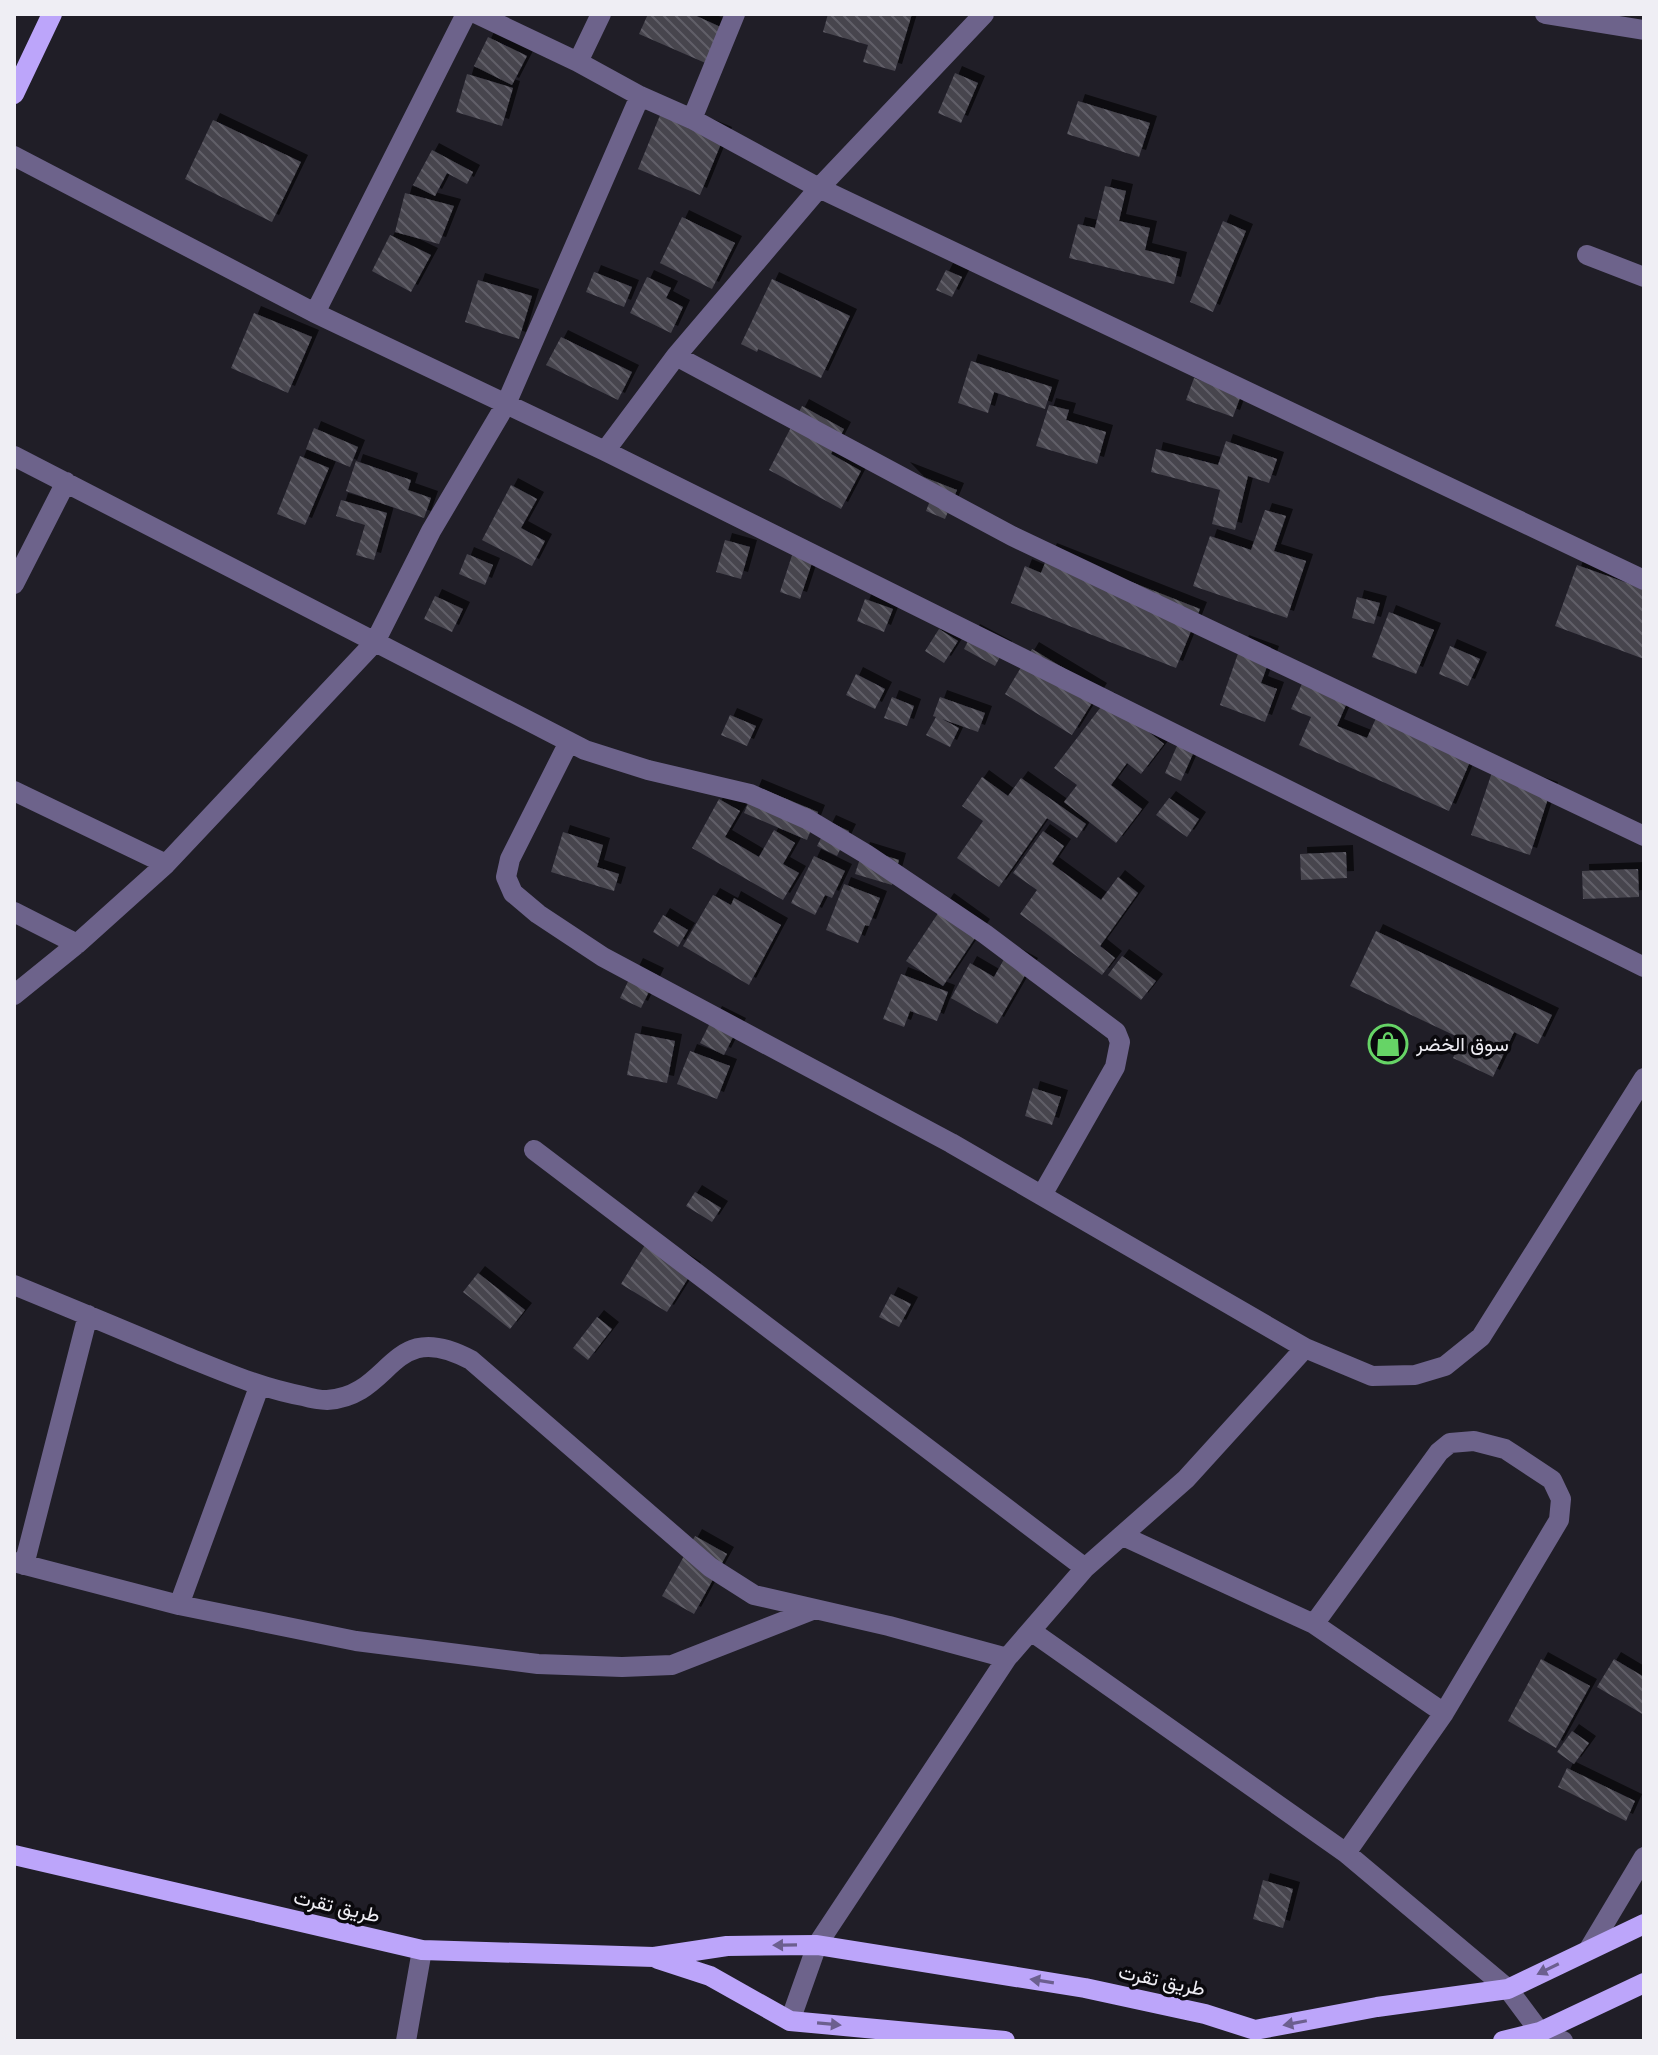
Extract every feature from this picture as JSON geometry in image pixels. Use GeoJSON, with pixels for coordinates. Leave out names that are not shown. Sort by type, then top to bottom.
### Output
{"type":"FeatureCollection","features":[{"type":"Feature","properties":{"kind":"main road"},"geometry":{"type":"LineString","coordinates":[[14,94],[52,14]]}},
{"type":"Feature","properties":{"kind":"main road","name":"طريق تقرت"},"geometry":{"type":"LineString","coordinates":[[14,1855],[422,1950],[654,1957],[727,1946],[817,1945],[1085,1988],[1205,2014],[1256,2036],[1377,2007],[1508,1989],[1644,1924]]}},
{"type":"Feature","properties":{"kind":"main road","name":"طريق تقرت"},"geometry":{"type":"LineString","coordinates":[[654,1957],[710,1976],[790,2021],[1005,2041]]}},
{"type":"Feature","properties":{"kind":"main road"},"geometry":{"type":"LineString","coordinates":[[1503,2041],[1540,2032],[1644,1983]]}},
{"type":"Feature","properties":{"kind":"street"},"geometry":{"type":"LineString","coordinates":[[315,313],[466,14]]}},
{"type":"Feature","properties":{"kind":"street"},"geometry":{"type":"LineString","coordinates":[[477,14],[692,119],[819,188],[1644,580]]}},
{"type":"Feature","properties":{"kind":"street"},"geometry":{"type":"LineString","coordinates":[[578,62],[601,14]]}},
{"type":"Feature","properties":{"kind":"street"},"geometry":{"type":"LineString","coordinates":[[692,119],[735,14]]}},
{"type":"Feature","properties":{"kind":"street"},"geometry":{"type":"LineString","coordinates":[[605,451],[676,356],[819,188],[984,14]]}},
{"type":"Feature","properties":{"kind":"street"},"geometry":{"type":"LineString","coordinates":[[1545,14],[1644,30]]}},
{"type":"Feature","properties":{"kind":"street"},"geometry":{"type":"LineString","coordinates":[[14,995],[77,944],[166,864],[375,642],[431,531],[506,404],[640,96]]}},
{"type":"Feature","properties":{"kind":"street"},"geometry":{"type":"LineString","coordinates":[[14,156],[315,313],[605,451],[1644,967]]}},
{"type":"Feature","properties":{"kind":"street"},"geometry":{"type":"LineString","coordinates":[[1587,255],[1644,277]]}},
{"type":"Feature","properties":{"kind":"street"},"geometry":{"type":"LineString","coordinates":[[676,356],[1012,536],[1644,836]]}},
{"type":"Feature","properties":{"kind":"street"},"geometry":{"type":"LineString","coordinates":[[14,456],[585,750],[648,770],[750,794],[809,820],[866,854],[985,934],[1116,1032],[1120,1042],[1115,1067],[1042,1195]]}},
{"type":"Feature","properties":{"kind":"street"},"geometry":{"type":"LineString","coordinates":[[14,584],[66,482]]}},
{"type":"Feature","properties":{"kind":"street"},"geometry":{"type":"LineString","coordinates":[[569,742],[510,859],[506,877],[513,893],[603,957],[937,1135],[1305,1348],[1372,1376],[1415,1375],[1445,1366],[1481,1337],[1644,1078]]}},
{"type":"Feature","properties":{"kind":"street"},"geometry":{"type":"LineString","coordinates":[[14,791],[166,864]]}},
{"type":"Feature","properties":{"kind":"street"},"geometry":{"type":"LineString","coordinates":[[14,912],[77,944]]}},
{"type":"Feature","properties":{"kind":"street"},"geometry":{"type":"LineString","coordinates":[[534,1150],[1085,1568]]}},
{"type":"Feature","properties":{"kind":"street"},"geometry":{"type":"LineString","coordinates":[[14,1285],[259,1387],[325,1400],[348,1396],[408,1350],[428,1345],[450,1348],[471,1360],[710,1567],[754,1595],[1007,1658]]}},
{"type":"Feature","properties":{"kind":"street"},"geometry":{"type":"LineString","coordinates":[[88,1315],[19,1563],[179,1605],[356,1641],[538,1664],[672,1665],[815,1609]]}},
{"type":"Feature","properties":{"kind":"street"},"geometry":{"type":"LineString","coordinates":[[790,2021],[817,1945],[1007,1658],[1085,1568],[1186,1479],[1305,1348]]}},
{"type":"Feature","properties":{"kind":"street"},"geometry":{"type":"LineString","coordinates":[[179,1605],[259,1387]]}},
{"type":"Feature","properties":{"kind":"street"},"geometry":{"type":"LineString","coordinates":[[1314,1624],[1439,1452],[1450,1443],[1474,1441],[1505,1449],[1552,1480],[1561,1499],[1559,1520],[1444,1713],[1346,1853]]}},
{"type":"Feature","properties":{"kind":"street"},"geometry":{"type":"LineString","coordinates":[[1123,1536],[1314,1624],[1444,1713]]}},
{"type":"Feature","properties":{"kind":"street"},"geometry":{"type":"LineString","coordinates":[[1031,1631],[1346,1853],[1508,1989],[1540,2032],[1563,2041]]}},
{"type":"Feature","properties":{"kind":"street"},"geometry":{"type":"LineString","coordinates":[[1589,1949],[1644,1857]]}},
{"type":"Feature","properties":{"kind":"street"},"geometry":{"type":"LineString","coordinates":[[406,2041],[422,1950]]}},
{"type":"Feature","properties":{"kind":"building"},"geometry":{"type":"Polygon","coordinates":[[[648,14],[692,14],[725,29],[710,65],[639,34],[648,14]]]}},
{"type":"Feature","properties":{"kind":"building"},"geometry":{"type":"Polygon","coordinates":[[[828,14],[912,14],[895,71],[863,62],[868,45],[823,32],[828,14]]]}},
{"type":"Feature","properties":{"kind":"building"},"geometry":{"type":"Polygon","coordinates":[[[488,37],[527,56],[512,85],[474,66],[488,37]]]}},
{"type":"Feature","properties":{"kind":"building"},"geometry":{"type":"Polygon","coordinates":[[[955,73],[978,83],[961,123],[938,113],[955,73]]]}},
{"type":"Feature","properties":{"kind":"building"},"geometry":{"type":"Polygon","coordinates":[[[467,74],[513,88],[502,126],[456,112],[467,74]]]}},
{"type":"Feature","properties":{"kind":"building"},"geometry":{"type":"Polygon","coordinates":[[[1078,101],[1150,123],[1139,157],[1067,134],[1078,101]]]}},
{"type":"Feature","properties":{"kind":"building"},"geometry":{"type":"Polygon","coordinates":[[[663,108],[725,134],[700,195],[638,169],[663,108]]]}},
{"type":"Feature","properties":{"kind":"building"},"geometry":{"type":"Polygon","coordinates":[[[213,120],[301,162],[272,222],[185,179],[213,120]]]}},
{"type":"Feature","properties":{"kind":"building"},"geometry":{"type":"Polygon","coordinates":[[[432,150],[473,172],[467,184],[447,173],[435,196],[413,185],[432,150]]]}},
{"type":"Feature","properties":{"kind":"building"},"geometry":{"type":"Polygon","coordinates":[[[1105,186],[1126,191],[1119,221],[1150,228],[1145,250],[1180,259],[1174,284],[1069,258],[1078,224],[1095,228],[1105,186]]]}},
{"type":"Feature","properties":{"kind":"building"},"geometry":{"type":"Polygon","coordinates":[[[405,193],[454,206],[439,244],[395,232],[405,193]]]}},
{"type":"Feature","properties":{"kind":"building"},"geometry":{"type":"Polygon","coordinates":[[[682,217],[735,243],[712,289],[660,263],[682,217]]]}},
{"type":"Feature","properties":{"kind":"building"},"geometry":{"type":"Polygon","coordinates":[[[1223,221],[1246,231],[1213,312],[1190,302],[1223,221]]]}},
{"type":"Feature","properties":{"kind":"building"},"geometry":{"type":"Polygon","coordinates":[[[390,235],[431,255],[411,292],[372,271],[390,235]]]}},
{"type":"Feature","properties":{"kind":"building"},"geometry":{"type":"Polygon","coordinates":[[[946,270],[962,277],[952,297],[936,290],[946,270]]]}},
{"type":"Feature","properties":{"kind":"building"},"geometry":{"type":"Polygon","coordinates":[[[594,272],[632,287],[624,307],[586,292],[594,272]]]}},
{"type":"Feature","properties":{"kind":"building"},"geometry":{"type":"Polygon","coordinates":[[[647,277],[671,288],[666,298],[683,307],[671,333],[630,313],[647,277]]]}},
{"type":"Feature","properties":{"kind":"building"},"geometry":{"type":"Polygon","coordinates":[[[772,279],[850,316],[821,378],[741,344],[772,279]]]}},
{"type":"Feature","properties":{"kind":"building"},"geometry":{"type":"Polygon","coordinates":[[[478,280],[532,296],[519,339],[465,322],[478,280]]]}},
{"type":"Feature","properties":{"kind":"building"},"geometry":{"type":"Polygon","coordinates":[[[254,313],[312,337],[288,393],[231,368],[254,313]]]}},
{"type":"Feature","properties":{"kind":"building"},"geometry":{"type":"Polygon","coordinates":[[[561,337],[632,372],[618,400],[546,365],[561,337]]]}},
{"type":"Feature","properties":{"kind":"building"},"geometry":{"type":"Polygon","coordinates":[[[971,361],[1052,387],[1045,409],[994,392],[988,413],[958,403],[971,361]]]}},
{"type":"Feature","properties":{"kind":"building"},"geometry":{"type":"Polygon","coordinates":[[[1194,378],[1241,395],[1233,417],[1186,400],[1194,378]]]}},
{"type":"Feature","properties":{"kind":"building"},"geometry":{"type":"Polygon","coordinates":[[[1049,405],[1069,410],[1066,420],[1106,432],[1097,464],[1036,446],[1049,405]]]}},
{"type":"Feature","properties":{"kind":"building"},"geometry":{"type":"Polygon","coordinates":[[[802,406],[844,429],[831,454],[861,471],[841,509],[769,470],[802,406]]]}},
{"type":"Feature","properties":{"kind":"building"},"geometry":{"type":"Polygon","coordinates":[[[314,428],[358,447],[350,467],[306,449],[314,428]]]}},
{"type":"Feature","properties":{"kind":"building"},"geometry":{"type":"Polygon","coordinates":[[[1226,441],[1277,459],[1269,483],[1248,476],[1235,530],[1212,524],[1220,490],[1151,472],[1156,449],[1218,465],[1226,441]]]}},
{"type":"Feature","properties":{"kind":"building"},"geometry":{"type":"Polygon","coordinates":[[[300,456],[329,468],[305,525],[277,514],[300,456]]]}},
{"type":"Feature","properties":{"kind":"building"},"geometry":{"type":"Polygon","coordinates":[[[356,461],[411,480],[408,490],[431,498],[424,518],[346,491],[356,461]]]}},
{"type":"Feature","properties":{"kind":"building"},"geometry":{"type":"Polygon","coordinates":[[[903,469],[957,490],[945,519],[926,511],[931,498],[903,469]]]}},
{"type":"Feature","properties":{"kind":"building"},"geometry":{"type":"Polygon","coordinates":[[[511,485],[537,499],[521,528],[545,541],[532,566],[482,540],[511,485]]]}},
{"type":"Feature","properties":{"kind":"building"},"geometry":{"type":"Polygon","coordinates":[[[341,500],[387,513],[374,560],[356,555],[365,525],[336,516],[341,500]]]}},
{"type":"Feature","properties":{"kind":"building"},"geometry":{"type":"Polygon","coordinates":[[[1265,510],[1286,516],[1274,551],[1306,561],[1287,618],[1193,586],[1210,536],[1251,550],[1265,510]]]}},
{"type":"Feature","properties":{"kind":"building"},"geometry":{"type":"Polygon","coordinates":[[[725,540],[750,547],[741,579],[716,572],[725,540]]]}},
{"type":"Feature","properties":{"kind":"building"},"geometry":{"type":"Polygon","coordinates":[[[794,549],[814,557],[800,599],[780,592],[794,549]]]}},
{"type":"Feature","properties":{"kind":"building"},"geometry":{"type":"Polygon","coordinates":[[[1050,550],[1200,609],[1176,668],[1011,603],[1025,566],[1041,573],[1050,550]]]}},
{"type":"Feature","properties":{"kind":"building"},"geometry":{"type":"Polygon","coordinates":[[[467,554],[493,565],[485,585],[459,574],[467,554]]]}},
{"type":"Feature","properties":{"kind":"building"},"geometry":{"type":"Polygon","coordinates":[[[1577,565],[1644,589],[1644,659],[1555,626],[1577,565]]]}},
{"type":"Feature","properties":{"kind":"building"},"geometry":{"type":"Polygon","coordinates":[[[435,596],[463,609],[452,632],[424,619],[435,596]]]}},
{"type":"Feature","properties":{"kind":"building"},"geometry":{"type":"Polygon","coordinates":[[[1357,597],[1380,603],[1374,624],[1352,618],[1357,597]]]}},
{"type":"Feature","properties":{"kind":"building"},"geometry":{"type":"Polygon","coordinates":[[[865,599],[893,609],[884,632],[857,621],[865,599]]]}},
{"type":"Feature","properties":{"kind":"building"},"geometry":{"type":"Polygon","coordinates":[[[1389,612],[1434,630],[1416,674],[1372,657],[1389,612]]]}},
{"type":"Feature","properties":{"kind":"building"},"geometry":{"type":"Polygon","coordinates":[[[939,629],[958,641],[944,663],[925,651],[939,629]]]}},
{"type":"Feature","properties":{"kind":"building"},"geometry":{"type":"Polygon","coordinates":[[[973,631],[1005,648],[995,666],[964,649],[973,631]]]}},
{"type":"Feature","properties":{"kind":"building"},"geometry":{"type":"Polygon","coordinates":[[[1242,642],[1272,653],[1261,683],[1277,689],[1265,722],[1220,705],[1242,642]]]}},
{"type":"Feature","properties":{"kind":"building"},"geometry":{"type":"Polygon","coordinates":[[[1450,646],[1480,659],[1468,686],[1439,674],[1450,646]]]}},
{"type":"Feature","properties":{"kind":"building"},"geometry":{"type":"Polygon","coordinates":[[[1032,649],[1100,690],[1072,735],[1005,694],[1032,649]]]}},
{"type":"Feature","properties":{"kind":"building"},"geometry":{"type":"Polygon","coordinates":[[[856,674],[885,689],[875,709],[846,695],[856,674]]]}},
{"type":"Feature","properties":{"kind":"building"},"geometry":{"type":"Polygon","coordinates":[[[1304,679],[1349,698],[1337,726],[1367,738],[1377,716],[1472,757],[1449,811],[1299,745],[1311,717],[1291,709],[1304,679]]]}},
{"type":"Feature","properties":{"kind":"building"},"geometry":{"type":"Polygon","coordinates":[[[892,697],[914,706],[907,726],[884,718],[892,697]]]}},
{"type":"Feature","properties":{"kind":"building"},"geometry":{"type":"Polygon","coordinates":[[[940,697],[985,713],[978,732],[942,719],[959,728],[950,747],[926,735],[936,717],[933,716],[940,697]]]}},
{"type":"Feature","properties":{"kind":"building"},"geometry":{"type":"Polygon","coordinates":[[[1107,699],[1164,744],[1141,774],[1127,763],[1111,785],[1142,809],[1116,843],[1064,802],[1077,785],[1054,768],[1107,699]]]}},
{"type":"Feature","properties":{"kind":"building"},"geometry":{"type":"Polygon","coordinates":[[[730,715],[756,726],[747,746],[721,735],[730,715]]]}},
{"type":"Feature","properties":{"kind":"building"},"geometry":{"type":"Polygon","coordinates":[[[1180,739],[1196,747],[1181,781],[1165,773],[1180,739]]]}},
{"type":"Feature","properties":{"kind":"building"},"geometry":{"type":"Polygon","coordinates":[[[1493,769],[1551,789],[1530,855],[1471,835],[1493,769]]]}},
{"type":"Feature","properties":{"kind":"building"},"geometry":{"type":"Polygon","coordinates":[[[982,777],[1008,796],[1021,778],[1086,824],[1077,838],[1047,818],[999,887],[957,858],[983,821],[962,806],[982,777]]]}},
{"type":"Feature","properties":{"kind":"building"},"geometry":{"type":"Polygon","coordinates":[[[755,786],[818,812],[807,840],[744,813],[755,786]]]}},
{"type":"Feature","properties":{"kind":"building"},"geometry":{"type":"Polygon","coordinates":[[[1169,798],[1199,819],[1187,837],[1156,815],[1169,798]]]}},
{"type":"Feature","properties":{"kind":"building"},"geometry":{"type":"Polygon","coordinates":[[[719,799],[740,811],[725,837],[759,857],[774,830],[795,843],[783,864],[799,873],[783,900],[692,848],[719,799]]]}},
{"type":"Feature","properties":{"kind":"building"},"geometry":{"type":"Polygon","coordinates":[[[829,822],[849,831],[837,856],[817,846],[829,822]]]}},
{"type":"Feature","properties":{"kind":"building"},"geometry":{"type":"Polygon","coordinates":[[[1043,831],[1064,846],[1052,864],[1101,900],[1118,877],[1138,893],[1100,946],[1115,958],[1102,975],[1020,914],[1037,890],[1013,873],[1043,831]]]}},
{"type":"Feature","properties":{"kind":"building"},"geometry":{"type":"Polygon","coordinates":[[[563,832],[603,845],[597,867],[619,874],[614,891],[551,872],[563,832]]]}},
{"type":"Feature","properties":{"kind":"building"},"geometry":{"type":"Polygon","coordinates":[[[863,849],[899,860],[892,885],[855,874],[863,849]]]}},
{"type":"Feature","properties":{"kind":"building"},"geometry":{"type":"Polygon","coordinates":[[[1346,852],[1347,878],[1301,880],[1300,854],[1346,852]]]}},
{"type":"Feature","properties":{"kind":"building"},"geometry":{"type":"Polygon","coordinates":[[[814,856],[845,871],[832,898],[825,895],[815,915],[791,903],[814,856]]]}},
{"type":"Feature","properties":{"kind":"building"},"geometry":{"type":"Polygon","coordinates":[[[1638,869],[1639,897],[1583,899],[1582,871],[1638,869]]]}},
{"type":"Feature","properties":{"kind":"building"},"geometry":{"type":"Polygon","coordinates":[[[844,884],[880,898],[869,926],[865,925],[858,943],[826,930],[844,884]]]}},
{"type":"Feature","properties":{"kind":"building"},"geometry":{"type":"Polygon","coordinates":[[[713,895],[731,905],[734,898],[781,925],[749,985],[683,946],[713,895]]]}},
{"type":"Feature","properties":{"kind":"building"},"geometry":{"type":"Polygon","coordinates":[[[947,900],[983,926],[943,986],[906,961],[947,900]]]}},
{"type":"Feature","properties":{"kind":"building"},"geometry":{"type":"Polygon","coordinates":[[[663,915],[688,930],[678,947],[653,932],[663,915]]]}},
{"type":"Feature","properties":{"kind":"building"},"geometry":{"type":"Polygon","coordinates":[[[1376,931],[1552,1015],[1538,1044],[1514,1032],[1493,1077],[1453,1058],[1462,1039],[1350,986],[1376,931]]]}},
{"type":"Feature","properties":{"kind":"building"},"geometry":{"type":"Polygon","coordinates":[[[1008,952],[1031,965],[997,1024],[951,998],[970,963],[994,977],[1008,952]]]}},
{"type":"Feature","properties":{"kind":"building"},"geometry":{"type":"Polygon","coordinates":[[[1122,956],[1156,981],[1141,1000],[1108,975],[1122,956]]]}},
{"type":"Feature","properties":{"kind":"building"},"geometry":{"type":"Polygon","coordinates":[[[636,965],[657,975],[641,1008],[620,998],[636,965]]]}},
{"type":"Feature","properties":{"kind":"building"},"geometry":{"type":"Polygon","coordinates":[[[901,974],[948,992],[937,1021],[910,1011],[904,1027],[883,1019],[901,974]]]}},
{"type":"Feature","properties":{"kind":"building"},"geometry":{"type":"Polygon","coordinates":[[[715,1013],[739,1025],[724,1055],[700,1043],[715,1013]]]}},
{"type":"Feature","properties":{"kind":"building"},"geometry":{"type":"Polygon","coordinates":[[[635,1033],[675,1041],[667,1083],[627,1075],[635,1033]]]}},
{"type":"Feature","properties":{"kind":"building"},"geometry":{"type":"Polygon","coordinates":[[[690,1051],[730,1066],[717,1099],[677,1084],[690,1051]]]}},
{"type":"Feature","properties":{"kind":"building"},"geometry":{"type":"Polygon","coordinates":[[[1033,1088],[1061,1097],[1052,1125],[1025,1116],[1033,1088]]]}},
{"type":"Feature","properties":{"kind":"building"},"geometry":{"type":"Polygon","coordinates":[[[695,1192],[721,1208],[712,1222],[686,1206],[695,1192]]]}},
{"type":"Feature","properties":{"kind":"building"},"geometry":{"type":"Polygon","coordinates":[[[648,1240],[694,1269],[667,1312],[621,1284],[648,1240]]]}},
{"type":"Feature","properties":{"kind":"building"},"geometry":{"type":"Polygon","coordinates":[[[478,1273],[525,1310],[510,1329],[463,1292],[478,1273]]]}},
{"type":"Feature","properties":{"kind":"building"},"geometry":{"type":"Polygon","coordinates":[[[891,1294],[911,1304],[899,1327],[879,1317],[891,1294]]]}},
{"type":"Feature","properties":{"kind":"building"},"geometry":{"type":"Polygon","coordinates":[[[597,1317],[612,1329],[588,1360],[573,1348],[597,1317]]]}},
{"type":"Feature","properties":{"kind":"building"},"geometry":{"type":"Polygon","coordinates":[[[695,1536],[727,1554],[694,1614],[662,1596],[695,1536]]]}},
{"type":"Feature","properties":{"kind":"building"},"geometry":{"type":"Polygon","coordinates":[[[1541,1659],[1590,1686],[1556,1748],[1508,1721],[1541,1659]]]}},
{"type":"Feature","properties":{"kind":"building"},"geometry":{"type":"Polygon","coordinates":[[[1614,1659],[1644,1677],[1644,1715],[1597,1687],[1614,1659]]]}},
{"type":"Feature","properties":{"kind":"building"},"geometry":{"type":"Polygon","coordinates":[[[1572,1731],[1589,1743],[1574,1764],[1557,1752],[1572,1731]]]}},
{"type":"Feature","properties":{"kind":"building"},"geometry":{"type":"Polygon","coordinates":[[[1567,1768],[1635,1801],[1626,1821],[1558,1787],[1567,1768]]]}},
{"type":"Feature","properties":{"kind":"building"},"geometry":{"type":"Polygon","coordinates":[[[1263,1880],[1293,1889],[1283,1928],[1253,1919],[1263,1880]]]}},
{"type":"Feature","properties":{"kind":"place","name":"سوق الخضر"},"geometry":{"type":"Point","coordinates":[1388,1044]}}]}
